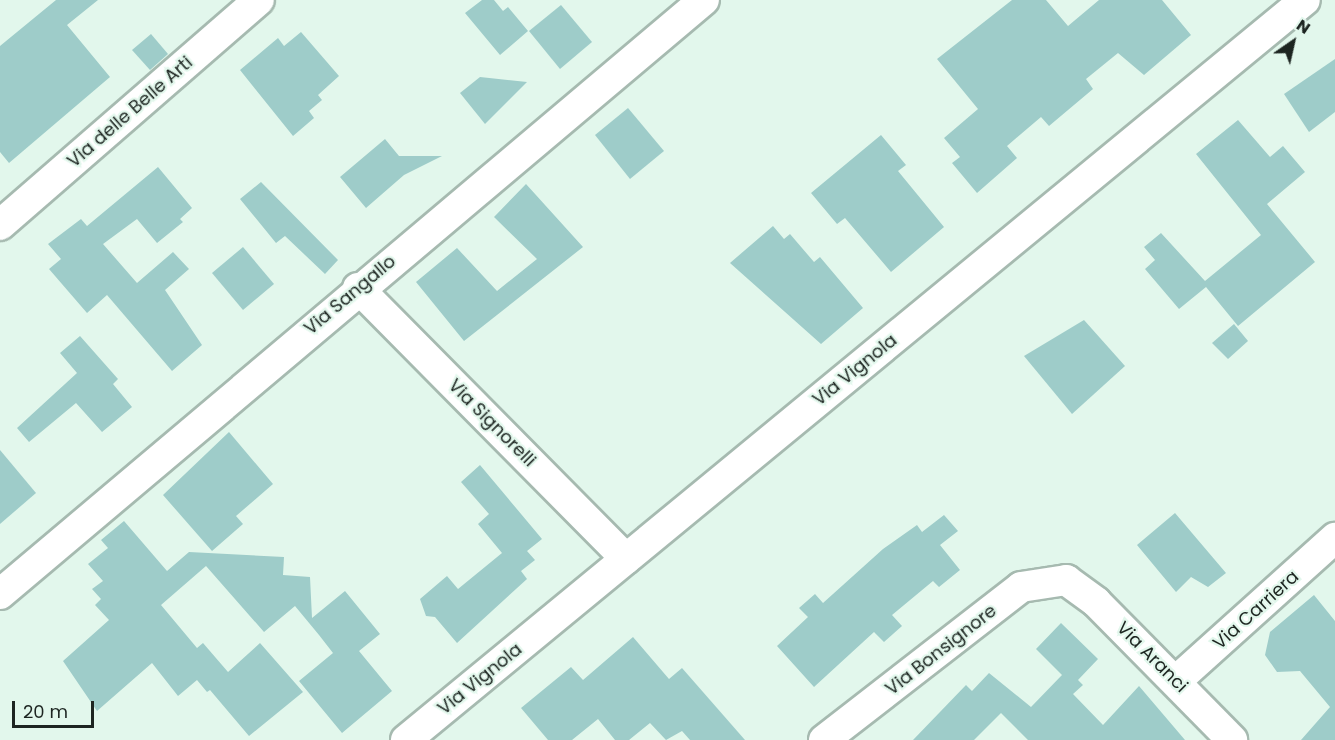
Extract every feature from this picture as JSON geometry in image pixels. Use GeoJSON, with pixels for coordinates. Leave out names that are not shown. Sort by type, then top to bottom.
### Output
{"type":"FeatureCollection","features":[{"type":"Feature","properties":{"kind":"street","name":"Via delle Belle Arti"},"geometry":{"type":"LineString","coordinates":[[0,225],[259,0]]}},
{"type":"Feature","properties":{"kind":"street","name":"Via Sangallo"},"geometry":{"type":"LineString","coordinates":[[0,594],[358,288],[704,0]]}},
{"type":"Feature","properties":{"kind":"street","name":"Via Vignola"},"geometry":{"type":"LineString","coordinates":[[406,740],[1305,0]]}},
{"type":"Feature","properties":{"kind":"street","name":"Via Signorelli"},"geometry":{"type":"LineString","coordinates":[[358,288],[626,559]]}},
{"type":"Feature","properties":{"kind":"street","name":"Via Carriera"},"geometry":{"type":"LineString","coordinates":[[1176,681],[1335,539]]}},
{"type":"Feature","properties":{"kind":"street","name":"Via Aranci"},"geometry":{"type":"LineString","coordinates":[[1066,580],[1096,602],[1232,740]]}},
{"type":"Feature","properties":{"kind":"street","name":"Via Bonsignore"},"geometry":{"type":"LineString","coordinates":[[824,740],[1021,587],[1066,580]]}},
{"type":"Feature","properties":{"kind":"building"},"geometry":{"type":"Polygon","coordinates":[[[56,0],[98,0],[67,25],[110,77],[9,163],[0,152],[0,46],[56,0]]]}},
{"type":"Feature","properties":{"kind":"building"},"geometry":{"type":"Polygon","coordinates":[[[482,0],[494,0],[503,11],[508,7],[528,31],[500,55],[465,13],[482,0]]]}},
{"type":"Feature","properties":{"kind":"building"},"geometry":{"type":"Polygon","coordinates":[[[1012,0],[1046,0],[1068,26],[1099,0],[1162,0],[1191,35],[1144,75],[1118,53],[1086,79],[1093,89],[1049,126],[1041,117],[1007,146],[1017,158],[977,193],[952,163],[960,157],[944,138],[978,109],[937,59],[1012,0]]]}},
{"type":"Feature","properties":{"kind":"building"},"geometry":{"type":"Polygon","coordinates":[[[561,5],[592,42],[560,69],[529,31],[561,5]]]}},
{"type":"Feature","properties":{"kind":"building"},"geometry":{"type":"Polygon","coordinates":[[[301,32],[339,76],[318,95],[322,100],[309,111],[314,118],[293,136],[240,70],[278,38],[284,46],[301,32]]]}},
{"type":"Feature","properties":{"kind":"building"},"geometry":{"type":"Polygon","coordinates":[[[151,34],[168,54],[150,70],[132,50],[151,34]]]}},
{"type":"Feature","properties":{"kind":"building"},"geometry":{"type":"Polygon","coordinates":[[[1335,59],[1335,112],[1309,132],[1284,94],[1335,59]]]}},
{"type":"Feature","properties":{"kind":"building"},"geometry":{"type":"Polygon","coordinates":[[[480,77],[527,82],[485,124],[460,93],[480,77]]]}},
{"type":"Feature","properties":{"kind":"building"},"geometry":{"type":"Polygon","coordinates":[[[628,108],[664,151],[630,179],[595,135],[628,108]]]}},
{"type":"Feature","properties":{"kind":"building"},"geometry":{"type":"Polygon","coordinates":[[[1238,120],[1270,157],[1283,146],[1305,172],[1267,204],[1315,262],[1238,326],[1206,287],[1179,309],[1145,269],[1155,260],[1144,247],[1161,233],[1205,281],[1261,235],[1196,154],[1238,120]]]}},
{"type":"Feature","properties":{"kind":"building"},"geometry":{"type":"Polygon","coordinates":[[[881,135],[906,165],[898,171],[944,227],[891,272],[845,218],[837,224],[811,193],[881,135]]]}},
{"type":"Feature","properties":{"kind":"building"},"geometry":{"type":"Polygon","coordinates":[[[385,139],[399,156],[442,156],[404,175],[366,208],[340,177],[385,139]]]}},
{"type":"Feature","properties":{"kind":"building"},"geometry":{"type":"Polygon","coordinates":[[[158,167],[192,208],[180,219],[183,222],[157,243],[137,219],[103,244],[137,283],[173,252],[189,269],[165,290],[202,345],[172,371],[107,295],[87,313],[49,269],[61,259],[48,244],[81,219],[87,226],[158,167]]]}},
{"type":"Feature","properties":{"kind":"building"},"geometry":{"type":"Polygon","coordinates":[[[261,182],[338,260],[325,274],[285,236],[276,243],[240,199],[261,182]]]}},
{"type":"Feature","properties":{"kind":"building"},"geometry":{"type":"Polygon","coordinates":[[[526,184],[583,247],[464,341],[416,282],[457,248],[497,291],[537,259],[494,217],[526,184]]]}},
{"type":"Feature","properties":{"kind":"building"},"geometry":{"type":"Polygon","coordinates":[[[773,226],[784,239],[790,234],[814,262],[820,257],[863,308],[821,344],[730,263],[773,226]]]}},
{"type":"Feature","properties":{"kind":"building"},"geometry":{"type":"Polygon","coordinates":[[[243,247],[274,284],[243,310],[212,273],[243,247]]]}},
{"type":"Feature","properties":{"kind":"building"},"geometry":{"type":"Polygon","coordinates":[[[1084,320],[1125,366],[1072,414],[1024,356],[1084,320]]]}},
{"type":"Feature","properties":{"kind":"building"},"geometry":{"type":"Polygon","coordinates":[[[1234,324],[1248,341],[1228,359],[1212,343],[1234,324]]]}},
{"type":"Feature","properties":{"kind":"building"},"geometry":{"type":"Polygon","coordinates":[[[80,336],[118,379],[113,384],[132,407],[102,432],[76,403],[29,442],[17,428],[77,373],[60,353],[80,336]]]}},
{"type":"Feature","properties":{"kind":"building"},"geometry":{"type":"Polygon","coordinates":[[[229,432],[273,484],[236,516],[243,524],[212,551],[163,495],[229,432]]]}},
{"type":"Feature","properties":{"kind":"building"},"geometry":{"type":"Polygon","coordinates":[[[0,450],[36,493],[0,524],[0,450]]]}},
{"type":"Feature","properties":{"kind":"building"},"geometry":{"type":"Polygon","coordinates":[[[480,465],[542,539],[527,551],[535,560],[521,571],[527,579],[457,643],[435,617],[426,616],[420,599],[447,576],[458,589],[502,553],[478,524],[489,514],[461,482],[480,465]]]}},
{"type":"Feature","properties":{"kind":"building"},"geometry":{"type":"Polygon","coordinates":[[[1175,513],[1226,573],[1208,587],[1191,577],[1176,592],[1137,545],[1175,513]]]}},
{"type":"Feature","properties":{"kind":"building"},"geometry":{"type":"Polygon","coordinates":[[[944,515],[958,531],[940,545],[960,570],[939,587],[933,581],[892,615],[902,626],[884,642],[874,632],[814,687],[777,646],[808,617],[799,608],[815,594],[823,603],[883,549],[917,525],[922,532],[944,515]]]}},
{"type":"Feature","properties":{"kind":"building"},"geometry":{"type":"Polygon","coordinates":[[[124,521],[167,571],[189,552],[284,557],[283,575],[310,577],[312,618],[345,591],[380,634],[359,651],[392,691],[342,733],[299,681],[333,653],[319,635],[295,606],[264,632],[206,566],[161,605],[197,648],[203,643],[228,672],[260,643],[303,692],[249,736],[210,690],[207,692],[197,680],[178,696],[152,663],[97,711],[63,661],[109,620],[95,605],[101,599],[92,589],[103,581],[88,564],[108,548],[101,540],[124,521]]]}},
{"type":"Feature","properties":{"kind":"building"},"geometry":{"type":"Polygon","coordinates":[[[1314,595],[1335,621],[1335,740],[1301,740],[1330,707],[1300,671],[1277,672],[1265,655],[1270,632],[1314,595]]]}},
{"type":"Feature","properties":{"kind":"building"},"geometry":{"type":"Polygon","coordinates":[[[1061,623],[1098,659],[1078,680],[1083,685],[1073,694],[1103,725],[1139,686],[1185,740],[1028,740],[1001,713],[974,740],[913,740],[966,685],[972,691],[989,673],[1031,707],[1062,675],[1036,649],[1061,623]]]}},
{"type":"Feature","properties":{"kind":"building"},"geometry":{"type":"Polygon","coordinates":[[[633,637],[669,679],[682,668],[745,740],[690,740],[682,731],[666,740],[650,723],[629,740],[615,740],[598,719],[572,740],[548,740],[521,708],[571,667],[583,680],[633,637]]]}}]}
